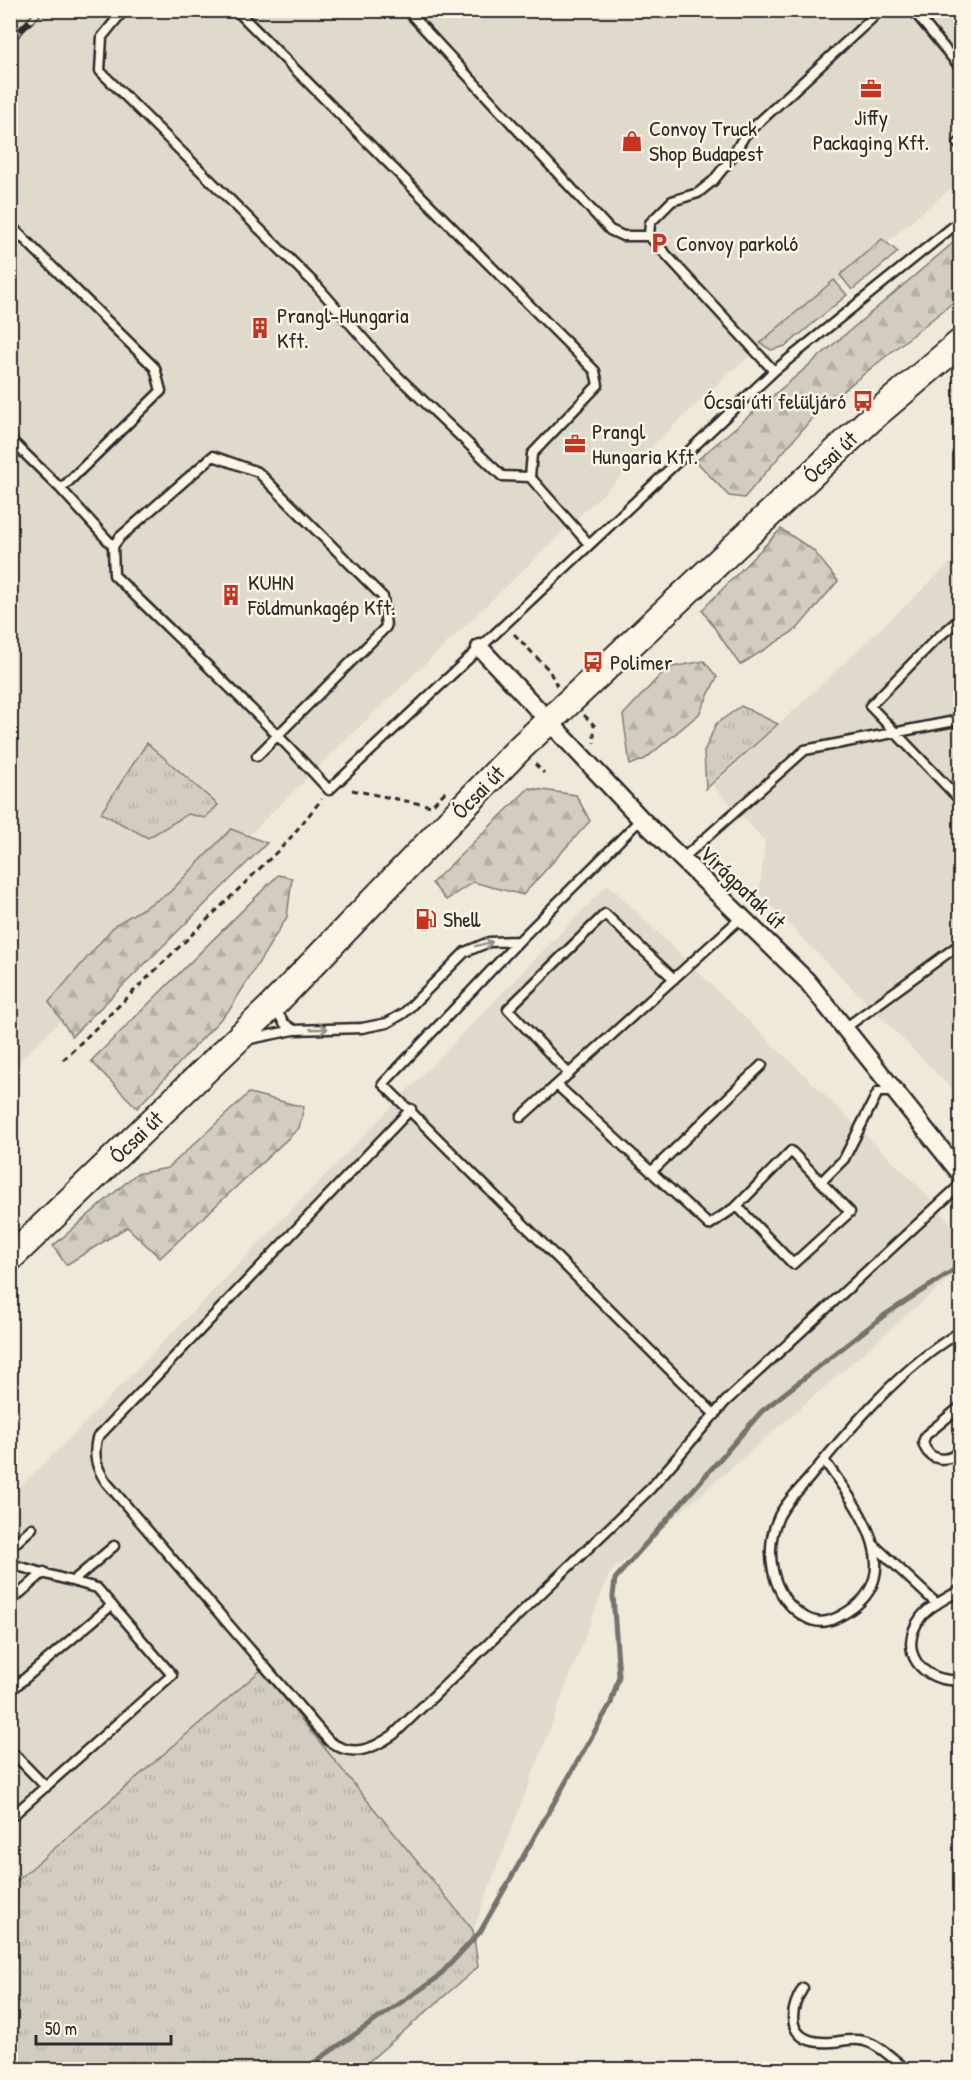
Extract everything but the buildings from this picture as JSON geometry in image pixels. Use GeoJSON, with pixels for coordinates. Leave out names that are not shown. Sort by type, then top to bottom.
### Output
{"type":"FeatureCollection","features":[{"type":"Feature","properties":{"kind":"main road","name":"Ócsai út"},"geometry":{"type":"LineString","coordinates":[[10,1258],[273,1005],[519,749],[875,415],[960,343]]}},
{"type":"Feature","properties":{"kind":"street","name":"Virágpatak út"},"geometry":{"type":"LineString","coordinates":[[480,648],[641,819],[807,981],[960,1173]]}},
{"type":"Feature","properties":{"kind":"lane"},"geometry":{"type":"LineString","coordinates":[[124,10],[102,37],[100,71],[317,286],[389,368],[502,476],[530,477]]}},
{"type":"Feature","properties":{"kind":"lane"},"geometry":{"type":"LineString","coordinates":[[236,10],[596,371],[598,385],[532,454],[530,477],[589,544]]}},
{"type":"Feature","properties":{"kind":"lane"},"geometry":{"type":"LineString","coordinates":[[407,10],[604,224],[623,236],[649,236],[774,370]]}},
{"type":"Feature","properties":{"kind":"lane"},"geometry":{"type":"LineString","coordinates":[[649,236],[650,223],[672,201],[698,193],[712,181],[730,160],[745,135],[881,10]]}},
{"type":"Feature","properties":{"kind":"lane"},"geometry":{"type":"LineString","coordinates":[[913,10],[960,67]]}},
{"type":"Feature","properties":{"kind":"lane"},"geometry":{"type":"LineString","coordinates":[[257,756],[278,738],[386,627],[383,597],[258,472],[213,456],[120,537],[113,546],[114,575],[278,738],[329,790],[774,370],[960,221]]}},
{"type":"Feature","properties":{"kind":"lane"},"geometry":{"type":"LineString","coordinates":[[10,225],[155,368],[161,391],[61,489]]}},
{"type":"Feature","properties":{"kind":"lane"},"geometry":{"type":"LineString","coordinates":[[10,439],[61,489],[113,546]]}},
{"type":"Feature","properties":{"kind":"lane"},"geometry":{"type":"LineString","coordinates":[[960,619],[935,640],[870,706],[960,800]]}},
{"type":"Feature","properties":{"kind":"lane"},"geometry":{"type":"LineString","coordinates":[[682,859],[804,750],[960,720]]}},
{"type":"Feature","properties":{"kind":"lane"},"geometry":{"type":"LineString","coordinates":[[641,819],[519,940],[383,1084],[411,1109],[714,1415]]}},
{"type":"Feature","properties":{"kind":"lane"},"geometry":{"type":"LineString","coordinates":[[569,1074],[508,1009],[605,914],[674,979]]}},
{"type":"Feature","properties":{"kind":"lane"},"geometry":{"type":"LineString","coordinates":[[521,1117],[742,917]]}},
{"type":"Feature","properties":{"kind":"lane"},"geometry":{"type":"LineString","coordinates":[[181,1093],[251,1039],[294,1030],[362,1028],[387,1023],[404,1012],[465,952],[489,942],[519,940]]}},
{"type":"Feature","properties":{"kind":"lane"},"geometry":{"type":"LineString","coordinates":[[845,1028],[960,944]]}},
{"type":"Feature","properties":{"kind":"lane"},"geometry":{"type":"LineString","coordinates":[[273,1005],[284,1023],[294,1030]]}},
{"type":"Feature","properties":{"kind":"lane"},"geometry":{"type":"LineString","coordinates":[[651,1172],[762,1065]]}},
{"type":"Feature","properties":{"kind":"lane"},"geometry":{"type":"LineString","coordinates":[[557,1085],[709,1225],[737,1206],[791,1151],[849,1212],[793,1264],[737,1206]]}},
{"type":"Feature","properties":{"kind":"lane"},"geometry":{"type":"LineString","coordinates":[[821,1182],[844,1159],[878,1092],[896,1092]]}},
{"type":"Feature","properties":{"kind":"lane"},"geometry":{"type":"LineString","coordinates":[[411,1109],[97,1438],[94,1449],[95,1461],[106,1482],[328,1741],[338,1748],[362,1751],[378,1745],[393,1735],[651,1488],[714,1415],[960,1185]]}},
{"type":"Feature","properties":{"kind":"lane"},"geometry":{"type":"LineString","coordinates":[[824,1460],[861,1516],[874,1545],[878,1570],[870,1591],[853,1609],[836,1620],[820,1623],[804,1617],[782,1593],[771,1570],[771,1543],[779,1516],[824,1460],[854,1424],[922,1359],[960,1332]]}},
{"type":"Feature","properties":{"kind":"lane"},"geometry":{"type":"LineString","coordinates":[[960,1407],[934,1428],[923,1442],[930,1455],[940,1459],[948,1459],[960,1451]]}},
{"type":"Feature","properties":{"kind":"lane"},"geometry":{"type":"LineString","coordinates":[[10,1548],[32,1528]]}},
{"type":"Feature","properties":{"kind":"lane"},"geometry":{"type":"LineString","coordinates":[[874,1545],[937,1604]]}},
{"type":"Feature","properties":{"kind":"lane"},"geometry":{"type":"LineString","coordinates":[[73,1581],[114,1546]]}},
{"type":"Feature","properties":{"kind":"lane"},"geometry":{"type":"LineString","coordinates":[[10,1564],[97,1588],[172,1675],[10,1818]]}},
{"type":"Feature","properties":{"kind":"lane"},"geometry":{"type":"LineString","coordinates":[[10,1602],[44,1572]]}},
{"type":"Feature","properties":{"kind":"lane"},"geometry":{"type":"LineString","coordinates":[[960,1590],[923,1614],[913,1630],[910,1643],[921,1669],[945,1681],[960,1680]]}},
{"type":"Feature","properties":{"kind":"lane"},"geometry":{"type":"LineString","coordinates":[[10,1692],[112,1605]]}},
{"type":"Feature","properties":{"kind":"lane"},"geometry":{"type":"LineString","coordinates":[[10,1750],[46,1787]]}},
{"type":"Feature","properties":{"kind":"lane"},"geometry":{"type":"LineString","coordinates":[[803,1988],[792,2008],[792,2025],[796,2031],[806,2038],[818,2041],[866,2041],[907,2070]]}},
{"type":"Feature","properties":{"kind":"path"},"geometry":{"type":"LineString","coordinates":[[519,749],[544,773]]}},
{"type":"Feature","properties":{"kind":"path"},"geometry":{"type":"LineString","coordinates":[[63,1060],[287,842],[329,790]]}},
{"type":"Feature","properties":{"kind":"path"},"geometry":{"type":"LineString","coordinates":[[352,790],[431,806],[447,790]]}},
{"type":"Feature","properties":{"kind":"shaded area"},"geometry":{"type":"Polygon","coordinates":[[[11,11],[960,11],[960,181],[728,374],[356,730],[11,1069],[11,11]]]}},
{"type":"Feature","properties":{"kind":"shaded area"},"geometry":{"type":"Polygon","coordinates":[[[960,554],[960,1097],[759,894],[765,841],[713,786],[960,554]]]}},
{"type":"Feature","properties":{"kind":"shaded area"},"geometry":{"type":"Polygon","coordinates":[[[608,884],[919,1187],[960,1234],[960,1269],[609,1574],[473,1930],[261,1670],[11,1886],[11,1495],[61,1447],[608,884]]]}},
{"type":"Feature","properties":{"kind":"green space"},"geometry":{"type":"Polygon","coordinates":[[[960,237],[960,297],[819,410],[744,498],[729,496],[696,461],[960,237]]]}},
{"type":"Feature","properties":{"kind":"green space"},"geometry":{"type":"Polygon","coordinates":[[[882,239],[898,252],[852,290],[840,275],[882,239]]]}},
{"type":"Feature","properties":{"kind":"green space"},"geometry":{"type":"Polygon","coordinates":[[[834,280],[847,295],[786,346],[771,350],[760,343],[834,280]]]}},
{"type":"Feature","properties":{"kind":"green space"},"geometry":{"type":"Polygon","coordinates":[[[781,529],[813,550],[838,581],[797,629],[740,665],[702,610],[781,529]]]}},
{"type":"Feature","properties":{"kind":"green space"},"geometry":{"type":"Polygon","coordinates":[[[704,661],[717,677],[699,714],[645,759],[630,765],[623,715],[667,668],[704,661]]]}},
{"type":"Feature","properties":{"kind":"green space"},"geometry":{"type":"Polygon","coordinates":[[[741,706],[778,724],[706,789],[704,752],[716,724],[741,706]]]}},
{"type":"Feature","properties":{"kind":"green space"},"geometry":{"type":"Polygon","coordinates":[[[147,743],[218,805],[205,818],[188,814],[148,838],[101,813],[147,743]]]}},
{"type":"Feature","properties":{"kind":"green space"},"geometry":{"type":"Polygon","coordinates":[[[529,788],[576,795],[590,821],[523,895],[473,882],[446,900],[432,883],[529,788]]]}},
{"type":"Feature","properties":{"kind":"green space"},"geometry":{"type":"Polygon","coordinates":[[[231,829],[267,843],[72,1036],[49,1002],[115,925],[169,893],[231,829]]]}},
{"type":"Feature","properties":{"kind":"green space"},"geometry":{"type":"Polygon","coordinates":[[[278,875],[292,878],[287,917],[230,1009],[137,1108],[91,1061],[278,875]]]}},
{"type":"Feature","properties":{"kind":"green space"},"geometry":{"type":"Polygon","coordinates":[[[249,1093],[304,1107],[299,1128],[160,1258],[127,1227],[66,1265],[53,1246],[136,1174],[168,1168],[249,1093]]]}},
{"type":"Feature","properties":{"kind":"green space"},"geometry":{"type":"Polygon","coordinates":[[[261,1670],[473,1930],[478,1967],[360,2069],[11,2069],[11,1886],[261,1670]]]}},
{"type":"Feature","properties":{"kind":"waterway"},"geometry":{"type":"LineString","coordinates":[[303,2070],[437,1978],[480,1932],[611,1703],[619,1676],[613,1596],[615,1579],[762,1411],[886,1314],[960,1266]]}},
{"type":"Feature","properties":{"kind":"railway"},"geometry":{"type":"LineString","coordinates":[[10,41],[41,10]]}},
{"type":"Feature","properties":{"kind":"place","name":"Jiffy Packaging Kft."},"geometry":{"type":"Point","coordinates":[871,89]}},
{"type":"Feature","properties":{"kind":"place","name":"Convoy Truck Shop Budapest"},"geometry":{"type":"Point","coordinates":[632,141]}},
{"type":"Feature","properties":{"kind":"place","name":"Convoy parkoló"},"geometry":{"type":"Point","coordinates":[659,243]}},
{"type":"Feature","properties":{"kind":"place","name":"Prangl-Hungaria Kft."},"geometry":{"type":"Point","coordinates":[260,328]}},
{"type":"Feature","properties":{"kind":"place","name":"Ócsai úti felüljáró"},"geometry":{"type":"Point","coordinates":[863,401]}},
{"type":"Feature","properties":{"kind":"place","name":"Prangl Hungaria Kft."},"geometry":{"type":"Point","coordinates":[575,444]}},
{"type":"Feature","properties":{"kind":"place","name":"KUHN Földmunkagép Kft."},"geometry":{"type":"Point","coordinates":[231,595]}},
{"type":"Feature","properties":{"kind":"place","name":"Polimer"},"geometry":{"type":"Point","coordinates":[593,662]}},
{"type":"Feature","properties":{"kind":"place","name":"Shell"},"geometry":{"type":"Point","coordinates":[426,919]}}]}
